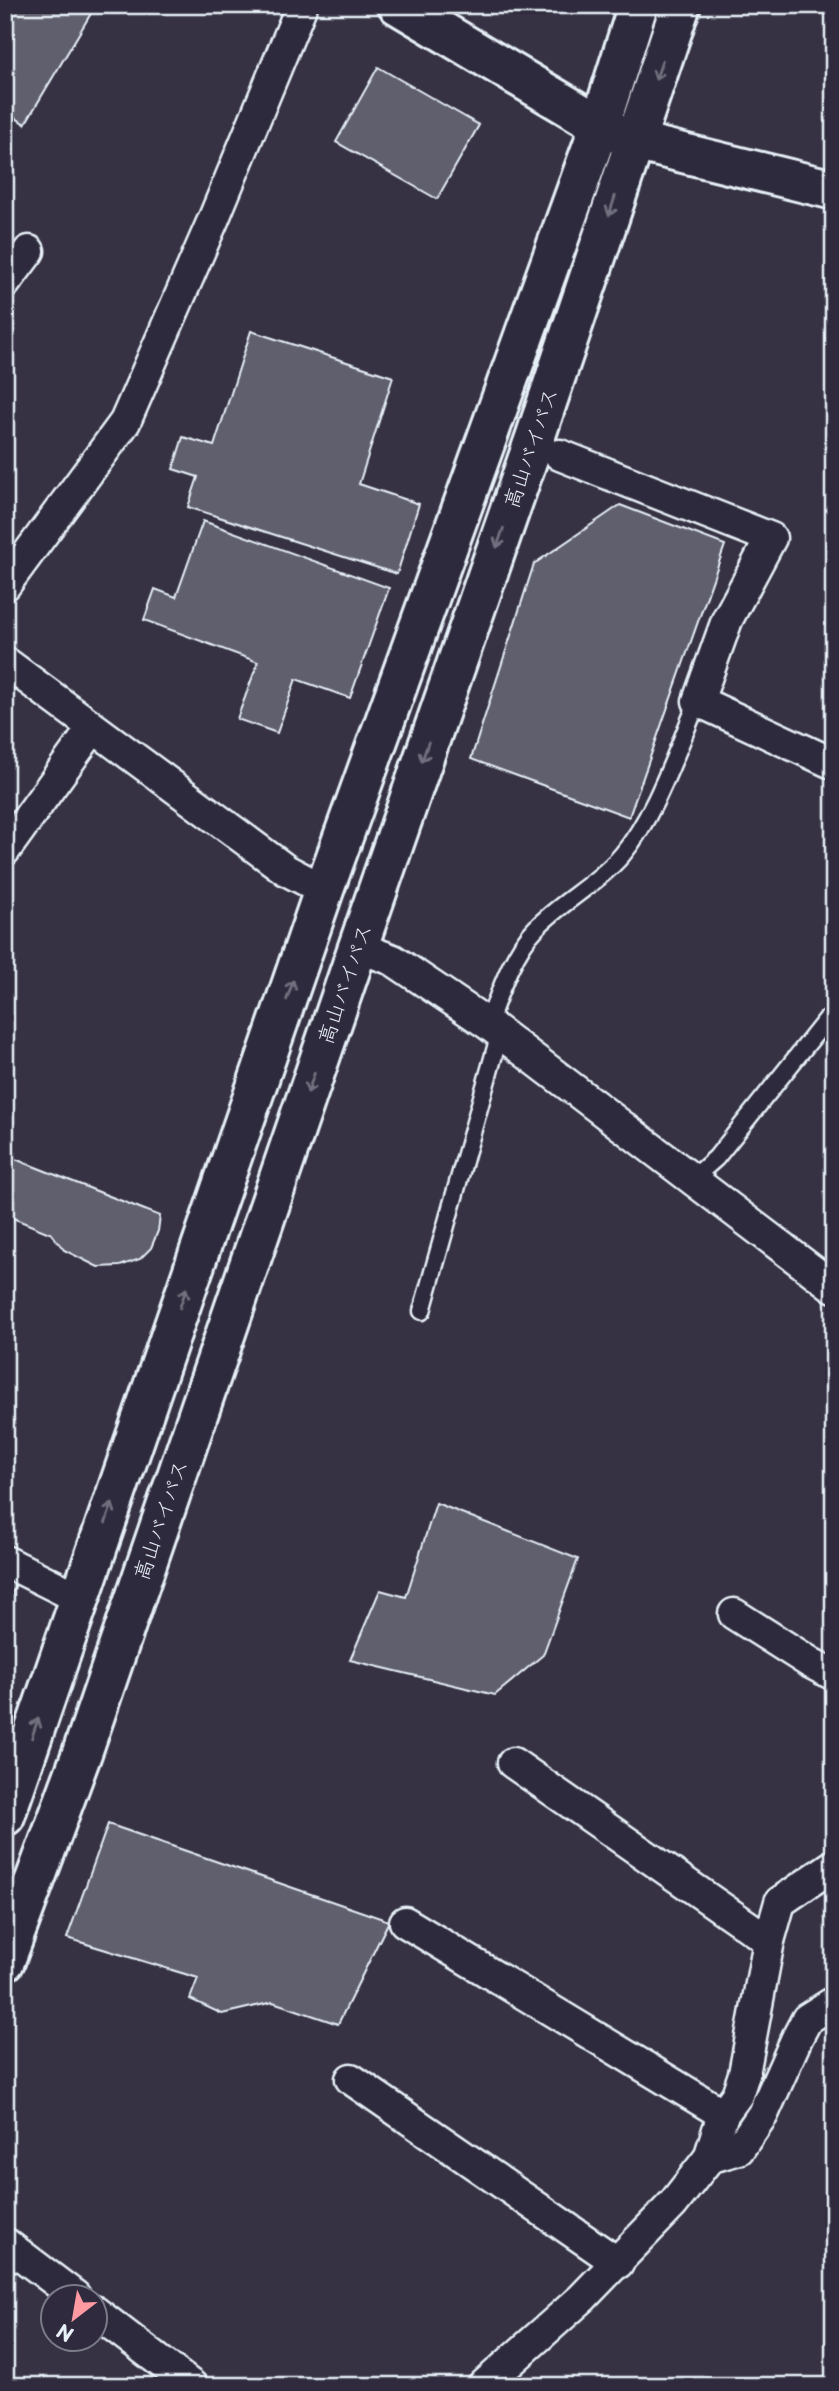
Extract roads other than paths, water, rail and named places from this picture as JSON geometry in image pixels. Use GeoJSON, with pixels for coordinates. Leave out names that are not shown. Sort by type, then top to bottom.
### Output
{"type":"FeatureCollection","features":[{"type":"Feature","properties":{"kind":"main road"},"geometry":{"type":"LineString","coordinates":[[398,5],[600,125],[634,141],[834,190]]}},
{"type":"Feature","properties":{"kind":"main road","name":"高山バイパス"},"geometry":{"type":"LineString","coordinates":[[5,1816],[324,891],[600,125],[638,5]]}},
{"type":"Feature","properties":{"kind":"main road","name":"高山バイパス"},"geometry":{"type":"LineString","coordinates":[[5,1961],[82,1753],[535,438],[681,5]]}},
{"type":"Feature","properties":{"kind":"street"},"geometry":{"type":"LineString","coordinates":[[5,585],[125,422],[214,218],[302,5]]}},
{"type":"Feature","properties":{"kind":"street"},"geometry":{"type":"LineString","coordinates":[[5,283],[30,251]]}},
{"type":"Feature","properties":{"kind":"street"},"geometry":{"type":"LineString","coordinates":[[560,455],[771,538],[727,620],[698,701],[834,764]]}},
{"type":"Feature","properties":{"kind":"street"},"geometry":{"type":"LineString","coordinates":[[5,662],[286,870],[324,891]]}},
{"type":"Feature","properties":{"kind":"street"},"geometry":{"type":"LineString","coordinates":[[5,850],[93,728]]}},
{"type":"Feature","properties":{"kind":"street"},"geometry":{"type":"LineString","coordinates":[[358,947],[393,960],[494,1029],[834,1287]]}},
{"type":"Feature","properties":{"kind":"street"},"geometry":{"type":"LineString","coordinates":[[5,1561],[79,1598]]}},
{"type":"Feature","properties":{"kind":"street"},"geometry":{"type":"LineString","coordinates":[[734,1614],[834,1675]]}},
{"type":"Feature","properties":{"kind":"street"},"geometry":{"type":"LineString","coordinates":[[513,1763],[769,1941]]}},
{"type":"Feature","properties":{"kind":"street"},"geometry":{"type":"LineString","coordinates":[[498,2381],[618,2263],[673,2204],[709,2158],[723,2114],[737,2095],[744,2074],[769,1941],[780,1902],[834,1865]]}},
{"type":"Feature","properties":{"kind":"street"},"geometry":{"type":"LineString","coordinates":[[405,1922],[723,2114]]}},
{"type":"Feature","properties":{"kind":"street"},"geometry":{"type":"LineString","coordinates":[[709,2158],[739,2149],[763,2114],[807,2019],[834,2002]]}},
{"type":"Feature","properties":{"kind":"street"},"geometry":{"type":"LineString","coordinates":[[351,2079],[618,2263]]}},
{"type":"Feature","properties":{"kind":"street"},"geometry":{"type":"LineString","coordinates":[[5,2243],[56,2282]]}},
{"type":"Feature","properties":{"kind":"street"},"geometry":{"type":"LineString","coordinates":[[108,2322],[192,2386]]}},
{"type":"Feature","properties":{"kind":"lane"},"geometry":{"type":"LineString","coordinates":[[422,1311],[494,1029],[502,987],[533,931],[605,870],[632,841],[648,814],[698,701]]}},
{"type":"Feature","properties":{"kind":"lane"},"geometry":{"type":"LineString","coordinates":[[691,1180],[716,1158],[827,1019]]}}]}
